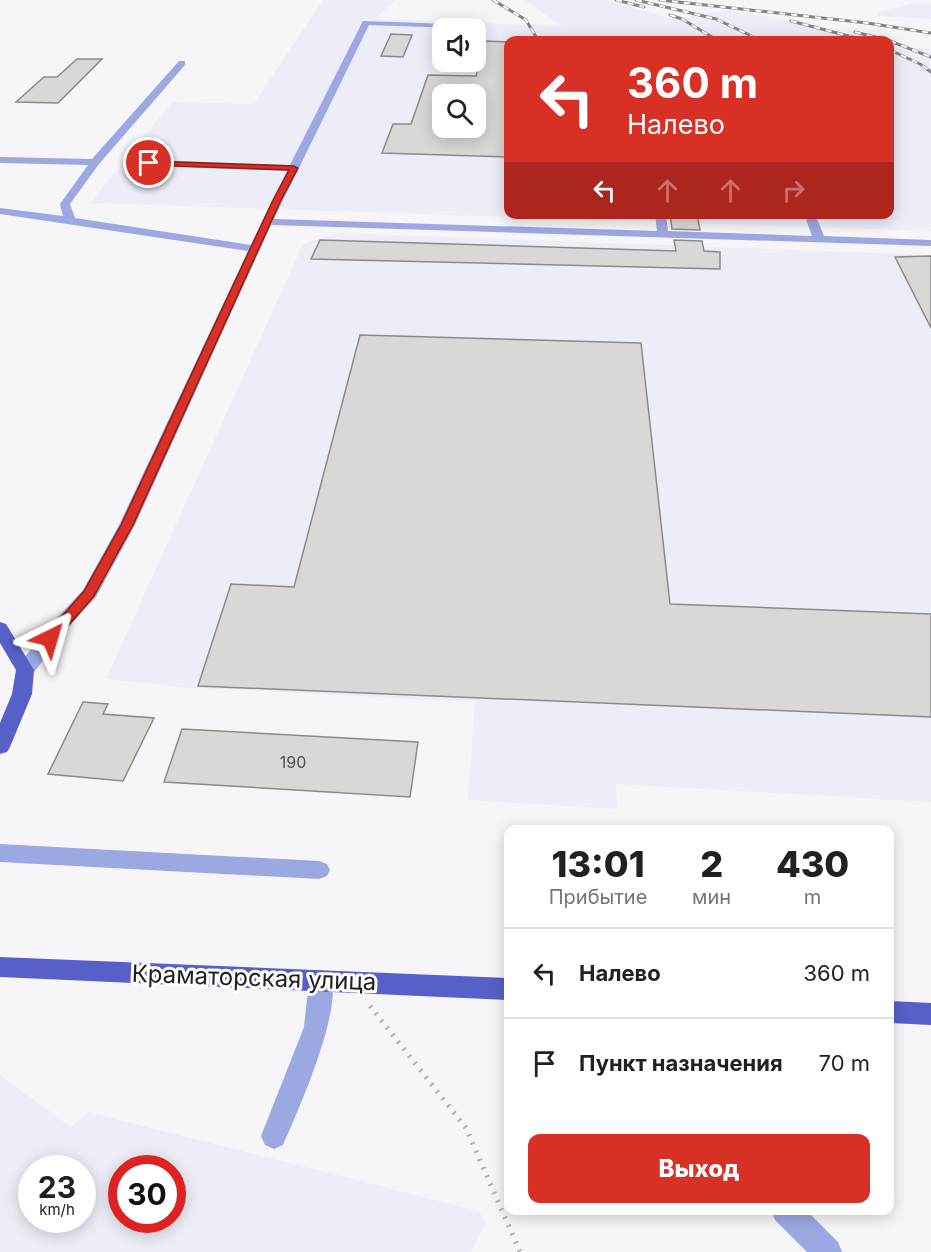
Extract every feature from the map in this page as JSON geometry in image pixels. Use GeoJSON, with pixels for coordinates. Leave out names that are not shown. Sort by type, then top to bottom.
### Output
{"type":"FeatureCollection","features":[{"type":"Feature","properties":{"kind":"main road"},"geometry":{"type":"LineString","coordinates":[[0,628],[25,669],[22,694],[0,747]]}},
{"type":"Feature","properties":{"kind":"main road","name":"Краматорская улица"},"geometry":{"type":"LineString","coordinates":[[0,967],[504,989]]}},
{"type":"Feature","properties":{"kind":"main road"},"geometry":{"type":"LineString","coordinates":[[894,1012],[931,1014]]}},
{"type":"Feature","properties":{"kind":"street"},"geometry":{"type":"LineString","coordinates":[[25,669],[90,593],[127,525],[254,249],[366,23],[432,25]]}},
{"type":"Feature","properties":{"kind":"street"},"geometry":{"type":"LineString","coordinates":[[70,220],[65,204],[95,162],[182,63]]}},
{"type":"Feature","properties":{"kind":"street"},"geometry":{"type":"LineString","coordinates":[[0,160],[95,162]]}},
{"type":"Feature","properties":{"kind":"street"},"geometry":{"type":"LineString","coordinates":[[149,163],[294,168]]}},
{"type":"Feature","properties":{"kind":"street"},"geometry":{"type":"LineString","coordinates":[[0,211],[254,249]]}},
{"type":"Feature","properties":{"kind":"street"},"geometry":{"type":"LineString","coordinates":[[661,219],[663,234]]}},
{"type":"Feature","properties":{"kind":"street"},"geometry":{"type":"LineString","coordinates":[[811,219],[819,239]]}},
{"type":"Feature","properties":{"kind":"street"},"geometry":{"type":"LineString","coordinates":[[267,222],[931,243]]}},
{"type":"Feature","properties":{"kind":"street"},"geometry":{"type":"LineString","coordinates":[[0,853],[319,870]]}},
{"type":"Feature","properties":{"kind":"street"},"geometry":{"type":"LineString","coordinates":[[274,1136],[316,1027],[321,981]]}},
{"type":"Feature","properties":{"kind":"street"},"geometry":{"type":"LineString","coordinates":[[790,1215],[828,1252]]}},
{"type":"Feature","properties":{"kind":"path"},"geometry":{"type":"LineString","coordinates":[[351,982],[466,1128],[520,1252]]}},
{"type":"Feature","properties":{"kind":"shaded area"},"geometry":{"type":"Polygon","coordinates":[[[323,0],[396,0],[374,19],[432,21],[432,72],[486,72],[486,23],[561,26],[525,0],[604,0],[675,19],[726,10],[790,20],[849,36],[504,36],[504,217],[90,203],[172,102],[254,104],[323,0]]]}},
{"type":"Feature","properties":{"kind":"shaded area"},"geometry":{"type":"Polygon","coordinates":[[[914,3],[931,3],[931,19],[877,16],[877,12],[914,3]]]}},
{"type":"Feature","properties":{"kind":"shaded area"},"geometry":{"type":"Polygon","coordinates":[[[931,48],[931,231],[571,219],[894,219],[894,49],[931,48]]]}},
{"type":"Feature","properties":{"kind":"shaded area"},"geometry":{"type":"Polygon","coordinates":[[[339,233],[931,255],[931,802],[616,784],[618,809],[468,800],[475,702],[180,687],[106,679],[303,244],[339,233]]]}},
{"type":"Feature","properties":{"kind":"shaded area"},"geometry":{"type":"Polygon","coordinates":[[[0,1075],[71,1127],[88,1112],[479,1211],[486,1223],[471,1252],[0,1252],[0,1075]]]}},
{"type":"Feature","properties":{"kind":"building"},"geometry":{"type":"Polygon","coordinates":[[[391,34],[412,35],[403,57],[381,56],[391,34]]]}},
{"type":"Feature","properties":{"kind":"building"},"geometry":{"type":"Polygon","coordinates":[[[486,41],[504,42],[504,157],[382,153],[393,124],[411,124],[428,75],[476,76],[477,72],[486,72],[486,41]]]}},
{"type":"Feature","properties":{"kind":"building"},"geometry":{"type":"Polygon","coordinates":[[[77,59],[102,59],[58,103],[16,102],[44,77],[57,77],[77,59]]]}},
{"type":"Feature","properties":{"kind":"building"},"geometry":{"type":"Polygon","coordinates":[[[671,219],[698,219],[700,230],[672,229],[671,219]]]}},
{"type":"Feature","properties":{"kind":"building"},"geometry":{"type":"Polygon","coordinates":[[[320,240],[676,251],[674,240],[702,241],[704,251],[720,252],[720,269],[311,259],[320,240]]]}},
{"type":"Feature","properties":{"kind":"building"},"geometry":{"type":"Polygon","coordinates":[[[931,256],[931,328],[895,257],[931,256]]]}},
{"type":"Feature","properties":{"kind":"building"},"geometry":{"type":"Polygon","coordinates":[[[360,335],[641,343],[670,604],[931,614],[931,717],[198,686],[231,584],[294,587],[360,335]]]}},
{"type":"Feature","properties":{"kind":"building"},"geometry":{"type":"Polygon","coordinates":[[[83,702],[108,704],[103,714],[154,718],[123,781],[48,774],[83,702]]]}},
{"type":"Feature","properties":{"kind":"building"},"geometry":{"type":"Polygon","coordinates":[[[182,729],[418,742],[410,797],[164,782],[182,729]]]}},
{"type":"Feature","properties":{"kind":"railway"},"geometry":{"type":"LineString","coordinates":[[493,0],[526,20],[536,36]]}},
{"type":"Feature","properties":{"kind":"railway"},"geometry":{"type":"LineString","coordinates":[[616,0],[644,7]]}},
{"type":"Feature","properties":{"kind":"railway"},"geometry":{"type":"LineString","coordinates":[[636,0],[716,19],[752,36]]}},
{"type":"Feature","properties":{"kind":"railway"},"geometry":{"type":"LineString","coordinates":[[660,0],[867,23],[931,33]]}},
{"type":"Feature","properties":{"kind":"railway"},"geometry":{"type":"LineString","coordinates":[[670,15],[682,19],[710,36]]}},
{"type":"Feature","properties":{"kind":"railway"},"geometry":{"type":"LineString","coordinates":[[791,21],[849,36]]}},
{"type":"Feature","properties":{"kind":"railway"},"geometry":{"type":"LineString","coordinates":[[855,32],[871,36]]}},
{"type":"Feature","properties":{"kind":"railway"},"geometry":{"type":"LineString","coordinates":[[894,43],[931,57]]}},
{"type":"Feature","properties":{"kind":"railway"},"geometry":{"type":"LineString","coordinates":[[894,52],[931,72]]}},
{"type":"Feature","properties":{"kind":"route"},"geometry":{"type":"LineString","coordinates":[[50,638],[90,593],[127,525],[277,200],[294,168],[149,163]]}}]}
